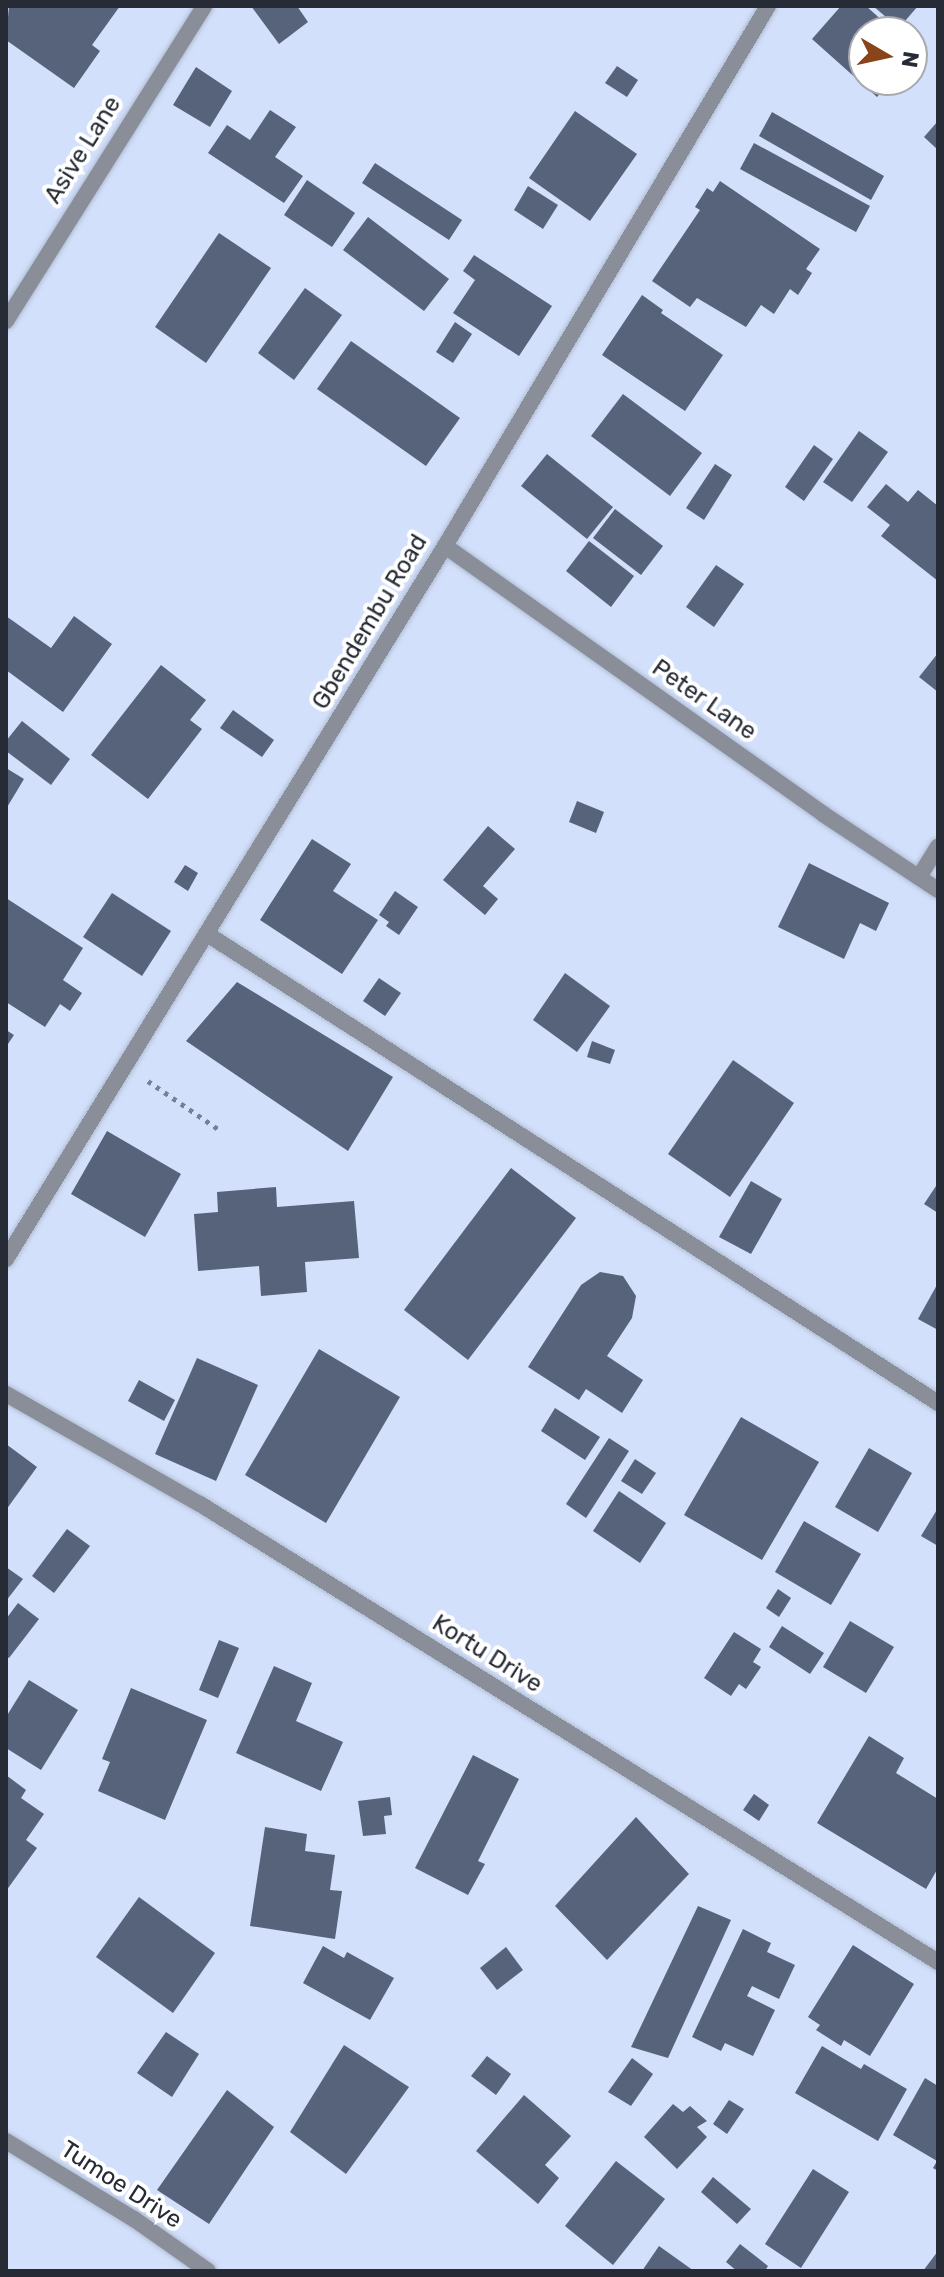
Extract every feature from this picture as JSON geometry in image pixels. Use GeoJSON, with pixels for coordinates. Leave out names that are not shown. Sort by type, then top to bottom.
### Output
{"type":"FeatureCollection","features":[{"type":"Feature","properties":{"kind":"street","name":"Asive Lane"},"geometry":{"type":"LineString","coordinates":[[6,321],[204,6]]}},
{"type":"Feature","properties":{"kind":"street","name":"Gbendembu Road"},"geometry":{"type":"LineString","coordinates":[[6,1259],[445,546],[768,6]]}},
{"type":"Feature","properties":{"kind":"street","name":"Peter Lane"},"geometry":{"type":"LineString","coordinates":[[445,546],[823,814],[938,890]]}},
{"type":"Feature","properties":{"kind":"street"},"geometry":{"type":"LineString","coordinates":[[919,877],[938,847]]}},
{"type":"Feature","properties":{"kind":"street"},"geometry":{"type":"LineString","coordinates":[[207,934],[938,1403]]}},
{"type":"Feature","properties":{"kind":"street","name":"Kortu Drive"},"geometry":{"type":"LineString","coordinates":[[6,1394],[200,1504],[938,1962]]}},
{"type":"Feature","properties":{"kind":"street","name":"Tumoe Drive"},"geometry":{"type":"LineString","coordinates":[[6,2141],[134,2219],[208,2271]]}},
{"type":"Feature","properties":{"kind":"path"},"geometry":{"type":"LineString","coordinates":[[127,1066],[218,1129]]}},
{"type":"Feature","properties":{"kind":"building"},"geometry":{"type":"Polygon","coordinates":[[[9,6],[120,6],[92,45],[100,51],[74,88],[6,40],[9,6]]]}},
{"type":"Feature","properties":{"kind":"building"},"geometry":{"type":"Polygon","coordinates":[[[251,6],[297,6],[308,22],[279,44],[251,6]]]}},
{"type":"Feature","properties":{"kind":"building"},"geometry":{"type":"Polygon","coordinates":[[[841,6],[866,6],[877,16],[848,16],[848,71],[812,39],[841,6]]]}},
{"type":"Feature","properties":{"kind":"building"},"geometry":{"type":"Polygon","coordinates":[[[873,6],[918,6],[909,16],[885,16],[873,6]]]}},
{"type":"Feature","properties":{"kind":"building"},"geometry":{"type":"Polygon","coordinates":[[[617,66],[638,80],[627,97],[605,83],[617,66]]]}},
{"type":"Feature","properties":{"kind":"building"},"geometry":{"type":"Polygon","coordinates":[[[196,67],[232,91],[210,127],[173,105],[196,67]]]}},
{"type":"Feature","properties":{"kind":"building"},"geometry":{"type":"Polygon","coordinates":[[[270,110],[296,127],[275,157],[303,176],[284,203],[208,153],[227,125],[250,140],[270,110]]]}},
{"type":"Feature","properties":{"kind":"building"},"geometry":{"type":"Polygon","coordinates":[[[575,111],[637,154],[590,221],[529,178],[575,111]]]}},
{"type":"Feature","properties":{"kind":"building"},"geometry":{"type":"Polygon","coordinates":[[[772,112],[884,176],[871,200],[759,136],[772,112]]]}},
{"type":"Feature","properties":{"kind":"building"},"geometry":{"type":"Polygon","coordinates":[[[938,121],[938,150],[924,137],[938,121]]]}},
{"type":"Feature","properties":{"kind":"building"},"geometry":{"type":"Polygon","coordinates":[[[754,143],[870,206],[856,232],[740,169],[754,143]]]}},
{"type":"Feature","properties":{"kind":"building"},"geometry":{"type":"Polygon","coordinates":[[[375,163],[462,220],[449,240],[362,183],[375,163]]]}},
{"type":"Feature","properties":{"kind":"building"},"geometry":{"type":"Polygon","coordinates":[[[307,180],[355,213],[332,247],[284,215],[307,180]]]}},
{"type":"Feature","properties":{"kind":"building"},"geometry":{"type":"Polygon","coordinates":[[[720,181],[820,249],[806,269],[812,273],[798,295],[790,289],[774,314],[761,305],[746,327],[697,298],[690,307],[652,281],[700,210],[695,207],[707,188],[713,192],[720,181]]]}},
{"type":"Feature","properties":{"kind":"building"},"geometry":{"type":"Polygon","coordinates":[[[528,186],[558,205],[543,229],[514,210],[528,186]]]}},
{"type":"Feature","properties":{"kind":"building"},"geometry":{"type":"Polygon","coordinates":[[[368,217],[449,279],[424,311],[343,250],[368,217]]]}},
{"type":"Feature","properties":{"kind":"building"},"geometry":{"type":"Polygon","coordinates":[[[219,233],[271,268],[206,363],[155,327],[219,233]]]}},
{"type":"Feature","properties":{"kind":"building"},"geometry":{"type":"Polygon","coordinates":[[[474,255],[552,306],[519,356],[453,313],[475,280],[463,271],[474,255]]]}},
{"type":"Feature","properties":{"kind":"building"},"geometry":{"type":"Polygon","coordinates":[[[305,288],[342,315],[294,380],[258,353],[305,288]]]}},
{"type":"Feature","properties":{"kind":"building"},"geometry":{"type":"Polygon","coordinates":[[[642,295],[663,310],[661,313],[723,355],[685,411],[602,355],[642,295]]]}},
{"type":"Feature","properties":{"kind":"building"},"geometry":{"type":"Polygon","coordinates":[[[455,322],[472,334],[453,363],[436,352],[455,322]]]}},
{"type":"Feature","properties":{"kind":"building"},"geometry":{"type":"Polygon","coordinates":[[[351,341],[460,418],[426,466],[317,389],[351,341]]]}},
{"type":"Feature","properties":{"kind":"building"},"geometry":{"type":"Polygon","coordinates":[[[623,394],[702,453],[670,496],[591,436],[623,394]]]}},
{"type":"Feature","properties":{"kind":"building"},"geometry":{"type":"Polygon","coordinates":[[[859,431],[888,452],[852,502],[823,482],[859,431]]]}},
{"type":"Feature","properties":{"kind":"building"},"geometry":{"type":"Polygon","coordinates":[[[814,445],[833,459],[804,501],[785,487],[814,445]]]}},
{"type":"Feature","properties":{"kind":"building"},"geometry":{"type":"Polygon","coordinates":[[[547,454],[613,507],[587,539],[521,486],[547,454]]]}},
{"type":"Feature","properties":{"kind":"building"},"geometry":{"type":"Polygon","coordinates":[[[715,464],[732,475],[704,520],[686,508],[715,464]]]}},
{"type":"Feature","properties":{"kind":"building"},"geometry":{"type":"Polygon","coordinates":[[[886,484],[908,502],[918,490],[938,506],[938,581],[881,536],[890,525],[867,507],[886,484]]]}},
{"type":"Feature","properties":{"kind":"building"},"geometry":{"type":"Polygon","coordinates":[[[615,509],[663,546],[641,575],[593,538],[615,509]]]}},
{"type":"Feature","properties":{"kind":"building"},"geometry":{"type":"Polygon","coordinates":[[[589,541],[634,576],[611,607],[566,571],[589,541]]]}},
{"type":"Feature","properties":{"kind":"building"},"geometry":{"type":"Polygon","coordinates":[[[716,565],[744,584],[714,627],[686,607],[716,565]]]}},
{"type":"Feature","properties":{"kind":"building"},"geometry":{"type":"Polygon","coordinates":[[[6,616],[51,648],[74,616],[112,644],[63,712],[6,670],[6,616]]]}},
{"type":"Feature","properties":{"kind":"building"},"geometry":{"type":"Polygon","coordinates":[[[938,653],[938,692],[919,677],[938,653]]]}},
{"type":"Feature","properties":{"kind":"building"},"geometry":{"type":"Polygon","coordinates":[[[161,665],[206,700],[190,720],[202,729],[148,799],[91,755],[161,665]]]}},
{"type":"Feature","properties":{"kind":"building"},"geometry":{"type":"Polygon","coordinates":[[[233,710],[274,740],[262,757],[220,728],[233,710]]]}},
{"type":"Feature","properties":{"kind":"building"},"geometry":{"type":"Polygon","coordinates":[[[22,721],[70,759],[51,785],[6,751],[6,741],[22,721]]]}},
{"type":"Feature","properties":{"kind":"building"},"geometry":{"type":"Polygon","coordinates":[[[6,768],[24,779],[6,809],[6,768]]]}},
{"type":"Feature","properties":{"kind":"building"},"geometry":{"type":"Polygon","coordinates":[[[577,801],[604,812],[596,833],[569,822],[577,801]]]}},
{"type":"Feature","properties":{"kind":"building"},"geometry":{"type":"Polygon","coordinates":[[[488,826],[515,849],[483,886],[498,899],[485,915],[443,880],[488,826]]]}},
{"type":"Feature","properties":{"kind":"building"},"geometry":{"type":"Polygon","coordinates":[[[312,839],[351,864],[333,891],[378,920],[342,974],[260,920],[312,839]]]}},
{"type":"Feature","properties":{"kind":"building"},"geometry":{"type":"Polygon","coordinates":[[[809,863],[889,903],[876,931],[860,923],[844,959],[778,927],[809,863]]]}},
{"type":"Feature","properties":{"kind":"building"},"geometry":{"type":"Polygon","coordinates":[[[185,865],[198,873],[188,891],[174,882],[185,865]]]}},
{"type":"Feature","properties":{"kind":"building"},"geometry":{"type":"Polygon","coordinates":[[[395,891],[418,907],[399,935],[386,926],[389,922],[379,915],[395,891]]]}},
{"type":"Feature","properties":{"kind":"building"},"geometry":{"type":"Polygon","coordinates":[[[112,893],[171,931],[142,976],[83,937],[112,893]]]}},
{"type":"Feature","properties":{"kind":"building"},"geometry":{"type":"Polygon","coordinates":[[[6,898],[83,948],[63,980],[82,993],[70,1011],[60,1004],[45,1027],[6,1002],[6,898]]]}},
{"type":"Feature","properties":{"kind":"building"},"geometry":{"type":"Polygon","coordinates":[[[565,973],[610,1006],[577,1052],[533,1020],[565,973]]]}},
{"type":"Feature","properties":{"kind":"building"},"geometry":{"type":"Polygon","coordinates":[[[379,978],[401,993],[385,1016],[363,1001],[379,978]]]}},
{"type":"Feature","properties":{"kind":"building"},"geometry":{"type":"Polygon","coordinates":[[[237,982],[393,1077],[348,1151],[186,1041],[237,982]]]}},
{"type":"Feature","properties":{"kind":"building"},"geometry":{"type":"Polygon","coordinates":[[[6,1030],[14,1035],[6,1047],[6,1030]]]}},
{"type":"Feature","properties":{"kind":"building"},"geometry":{"type":"Polygon","coordinates":[[[592,1041],[615,1050],[610,1064],[587,1057],[592,1041]]]}},
{"type":"Feature","properties":{"kind":"building"},"geometry":{"type":"Polygon","coordinates":[[[733,1060],[794,1103],[730,1197],[668,1154],[733,1060]]]}},
{"type":"Feature","properties":{"kind":"building"},"geometry":{"type":"Polygon","coordinates":[[[107,1131],[181,1174],[145,1237],[71,1194],[107,1131]]]}},
{"type":"Feature","properties":{"kind":"building"},"geometry":{"type":"Polygon","coordinates":[[[511,1168],[576,1218],[468,1360],[404,1310],[511,1168]]]}},
{"type":"Feature","properties":{"kind":"building"},"geometry":{"type":"Polygon","coordinates":[[[751,1181],[782,1199],[751,1254],[719,1237],[751,1181]]]}},
{"type":"Feature","properties":{"kind":"building"},"geometry":{"type":"Polygon","coordinates":[[[938,1183],[938,1213],[924,1204],[938,1183]]]}},
{"type":"Feature","properties":{"kind":"building"},"geometry":{"type":"Polygon","coordinates":[[[276,1187],[277,1207],[354,1201],[359,1258],[305,1262],[307,1292],[261,1296],[259,1266],[198,1271],[194,1214],[218,1212],[217,1192],[276,1187]]]}},
{"type":"Feature","properties":{"kind":"building"},"geometry":{"type":"Polygon","coordinates":[[[600,1272],[623,1276],[636,1296],[632,1318],[607,1356],[643,1380],[622,1413],[586,1389],[579,1400],[528,1367],[581,1285],[600,1272]]]}},
{"type":"Feature","properties":{"kind":"building"},"geometry":{"type":"Polygon","coordinates":[[[938,1283],[938,1330],[918,1319],[938,1283]]]}},
{"type":"Feature","properties":{"kind":"building"},"geometry":{"type":"Polygon","coordinates":[[[319,1349],[400,1397],[326,1523],[245,1475],[319,1349]]]}},
{"type":"Feature","properties":{"kind":"building"},"geometry":{"type":"Polygon","coordinates":[[[197,1358],[258,1385],[216,1481],[155,1454],[197,1358]]]}},
{"type":"Feature","properties":{"kind":"building"},"geometry":{"type":"Polygon","coordinates":[[[139,1380],[175,1400],[164,1421],[128,1401],[139,1380]]]}},
{"type":"Feature","properties":{"kind":"building"},"geometry":{"type":"Polygon","coordinates":[[[555,1408],[600,1437],[585,1460],[541,1431],[555,1408]]]}},
{"type":"Feature","properties":{"kind":"building"},"geometry":{"type":"Polygon","coordinates":[[[741,1417],[819,1462],[762,1560],[684,1515],[741,1417]]]}},
{"type":"Feature","properties":{"kind":"building"},"geometry":{"type":"Polygon","coordinates":[[[609,1438],[629,1451],[586,1518],[566,1504],[609,1438]]]}},
{"type":"Feature","properties":{"kind":"building"},"geometry":{"type":"Polygon","coordinates":[[[6,1444],[37,1467],[6,1510],[6,1444]]]}},
{"type":"Feature","properties":{"kind":"building"},"geometry":{"type":"Polygon","coordinates":[[[869,1448],[912,1473],[878,1532],[835,1507],[869,1448]]]}},
{"type":"Feature","properties":{"kind":"building"},"geometry":{"type":"Polygon","coordinates":[[[635,1459],[656,1473],[642,1494],[621,1481],[635,1459]]]}},
{"type":"Feature","properties":{"kind":"building"},"geometry":{"type":"Polygon","coordinates":[[[619,1491],[666,1523],[640,1563],[593,1531],[619,1491]]]}},
{"type":"Feature","properties":{"kind":"building"},"geometry":{"type":"Polygon","coordinates":[[[938,1508],[938,1546],[921,1536],[938,1508]]]}},
{"type":"Feature","properties":{"kind":"building"},"geometry":{"type":"Polygon","coordinates":[[[804,1521],[861,1554],[831,1605],[775,1572],[804,1521]]]}},
{"type":"Feature","properties":{"kind":"building"},"geometry":{"type":"Polygon","coordinates":[[[67,1529],[90,1546],[54,1593],[32,1576],[67,1529]]]}},
{"type":"Feature","properties":{"kind":"building"},"geometry":{"type":"Polygon","coordinates":[[[6,1567],[23,1579],[6,1601],[6,1567]]]}},
{"type":"Feature","properties":{"kind":"building"},"geometry":{"type":"Polygon","coordinates":[[[778,1589],[791,1598],[779,1617],[766,1608],[778,1589]]]}},
{"type":"Feature","properties":{"kind":"building"},"geometry":{"type":"Polygon","coordinates":[[[18,1603],[39,1619],[9,1658],[6,1656],[6,1619],[18,1603]]]}},
{"type":"Feature","properties":{"kind":"building"},"geometry":{"type":"Polygon","coordinates":[[[850,1621],[894,1647],[866,1693],[823,1667],[850,1621]]]}},
{"type":"Feature","properties":{"kind":"building"},"geometry":{"type":"Polygon","coordinates":[[[782,1626],[824,1653],[810,1674],[769,1647],[782,1626]]]}},
{"type":"Feature","properties":{"kind":"building"},"geometry":{"type":"Polygon","coordinates":[[[734,1632],[761,1649],[753,1662],[761,1667],[746,1689],[739,1684],[731,1696],[704,1678],[734,1632]]]}},
{"type":"Feature","properties":{"kind":"building"},"geometry":{"type":"Polygon","coordinates":[[[219,1640],[239,1648],[218,1698],[199,1690],[219,1640]]]}},
{"type":"Feature","properties":{"kind":"building"},"geometry":{"type":"Polygon","coordinates":[[[274,1666],[312,1683],[296,1721],[343,1742],[321,1791],[236,1753],[274,1666]]]}},
{"type":"Feature","properties":{"kind":"building"},"geometry":{"type":"Polygon","coordinates":[[[29,1680],[78,1710],[41,1770],[6,1748],[6,1717],[29,1680]]]}},
{"type":"Feature","properties":{"kind":"building"},"geometry":{"type":"Polygon","coordinates":[[[131,1688],[207,1720],[165,1820],[98,1791],[110,1762],[102,1759],[131,1688]]]}},
{"type":"Feature","properties":{"kind":"building"},"geometry":{"type":"Polygon","coordinates":[[[869,1736],[904,1758],[896,1773],[938,1799],[938,1868],[926,1889],[817,1823],[869,1736]]]}},
{"type":"Feature","properties":{"kind":"building"},"geometry":{"type":"Polygon","coordinates":[[[473,1755],[519,1779],[478,1861],[485,1864],[468,1895],[415,1868],[473,1755]]]}},
{"type":"Feature","properties":{"kind":"building"},"geometry":{"type":"Polygon","coordinates":[[[6,1775],[26,1790],[21,1798],[44,1814],[26,1840],[37,1848],[6,1891],[6,1775]]]}},
{"type":"Feature","properties":{"kind":"building"},"geometry":{"type":"Polygon","coordinates":[[[754,1794],[769,1805],[759,1821],[743,1810],[754,1794]]]}},
{"type":"Feature","properties":{"kind":"building"},"geometry":{"type":"Polygon","coordinates":[[[390,1797],[392,1815],[384,1816],[386,1834],[363,1836],[358,1801],[390,1797]]]}},
{"type":"Feature","properties":{"kind":"building"},"geometry":{"type":"Polygon","coordinates":[[[636,1817],[689,1874],[607,1960],[555,1906],[636,1817]]]}},
{"type":"Feature","properties":{"kind":"building"},"geometry":{"type":"Polygon","coordinates":[[[265,1827],[307,1834],[305,1851],[335,1855],[330,1890],[342,1891],[335,1939],[250,1926],[265,1827]]]}},
{"type":"Feature","properties":{"kind":"building"},"geometry":{"type":"Polygon","coordinates":[[[139,1897],[215,1953],[173,2013],[96,1957],[139,1897]]]}},
{"type":"Feature","properties":{"kind":"building"},"geometry":{"type":"Polygon","coordinates":[[[698,1906],[731,1920],[668,2058],[631,2047],[698,1906]]]}},
{"type":"Feature","properties":{"kind":"building"},"geometry":{"type":"Polygon","coordinates":[[[743,1929],[771,1943],[767,1952],[795,1965],[779,1999],[752,1986],[747,1996],[775,2010],[753,2056],[725,2043],[721,2051],[692,2037],[743,1929]]]}},
{"type":"Feature","properties":{"kind":"building"},"geometry":{"type":"Polygon","coordinates":[[[853,1945],[914,1984],[870,2056],[844,2040],[841,2046],[816,2030],[820,2025],[808,2017],[853,1945]]]}},
{"type":"Feature","properties":{"kind":"building"},"geometry":{"type":"Polygon","coordinates":[[[323,1946],[344,1958],[347,1952],[394,1978],[370,2020],[303,1983],[323,1946]]]}},
{"type":"Feature","properties":{"kind":"building"},"geometry":{"type":"Polygon","coordinates":[[[506,1947],[523,1970],[497,1990],[480,1968],[506,1947]]]}},
{"type":"Feature","properties":{"kind":"building"},"geometry":{"type":"Polygon","coordinates":[[[166,2032],[199,2054],[172,2097],[137,2073],[166,2032]]]}},
{"type":"Feature","properties":{"kind":"building"},"geometry":{"type":"Polygon","coordinates":[[[344,2045],[409,2087],[346,2174],[290,2132],[344,2045]]]}},
{"type":"Feature","properties":{"kind":"building"},"geometry":{"type":"Polygon","coordinates":[[[822,2046],[861,2069],[864,2064],[907,2089],[878,2141],[795,2093],[822,2046]]]}},
{"type":"Feature","properties":{"kind":"building"},"geometry":{"type":"Polygon","coordinates":[[[487,2056],[511,2074],[496,2095],[471,2076],[487,2056]]]}},
{"type":"Feature","properties":{"kind":"building"},"geometry":{"type":"Polygon","coordinates":[[[632,2058],[653,2074],[631,2106],[608,2092],[632,2058]]]}},
{"type":"Feature","properties":{"kind":"building"},"geometry":{"type":"Polygon","coordinates":[[[925,2078],[938,2086],[938,2171],[933,2168],[937,2161],[893,2135],[925,2078]]]}},
{"type":"Feature","properties":{"kind":"building"},"geometry":{"type":"Polygon","coordinates":[[[227,2090],[274,2127],[209,2224],[157,2190],[227,2090]]]}},
{"type":"Feature","properties":{"kind":"building"},"geometry":{"type":"Polygon","coordinates":[[[524,2095],[571,2136],[545,2165],[559,2178],[538,2204],[476,2151],[524,2095]]]}},
{"type":"Feature","properties":{"kind":"building"},"geometry":{"type":"Polygon","coordinates":[[[729,2100],[744,2109],[727,2134],[713,2124],[729,2100]]]}},
{"type":"Feature","properties":{"kind":"building"},"geometry":{"type":"Polygon","coordinates":[[[673,2104],[683,2112],[690,2106],[707,2121],[697,2127],[707,2137],[677,2169],[644,2137],[673,2104]]]}},
{"type":"Feature","properties":{"kind":"building"},"geometry":{"type":"Polygon","coordinates":[[[616,2161],[665,2199],[613,2265],[565,2226],[616,2161]]]}},
{"type":"Feature","properties":{"kind":"building"},"geometry":{"type":"Polygon","coordinates":[[[813,2169],[849,2192],[801,2268],[765,2244],[813,2169]]]}},
{"type":"Feature","properties":{"kind":"building"},"geometry":{"type":"Polygon","coordinates":[[[713,2177],[751,2209],[737,2224],[701,2192],[713,2177]]]}},
{"type":"Feature","properties":{"kind":"building"},"geometry":{"type":"Polygon","coordinates":[[[740,2244],[768,2266],[765,2271],[737,2271],[726,2262],[740,2244]]]}},
{"type":"Feature","properties":{"kind":"building"},"geometry":{"type":"Polygon","coordinates":[[[659,2246],[694,2271],[642,2271],[659,2246]]]}},
{"type":"Feature","properties":{"kind":"building"},"geometry":{"type":"Polygon","coordinates":[[[938,2251],[938,2271],[923,2271],[938,2251]]]}}]}
